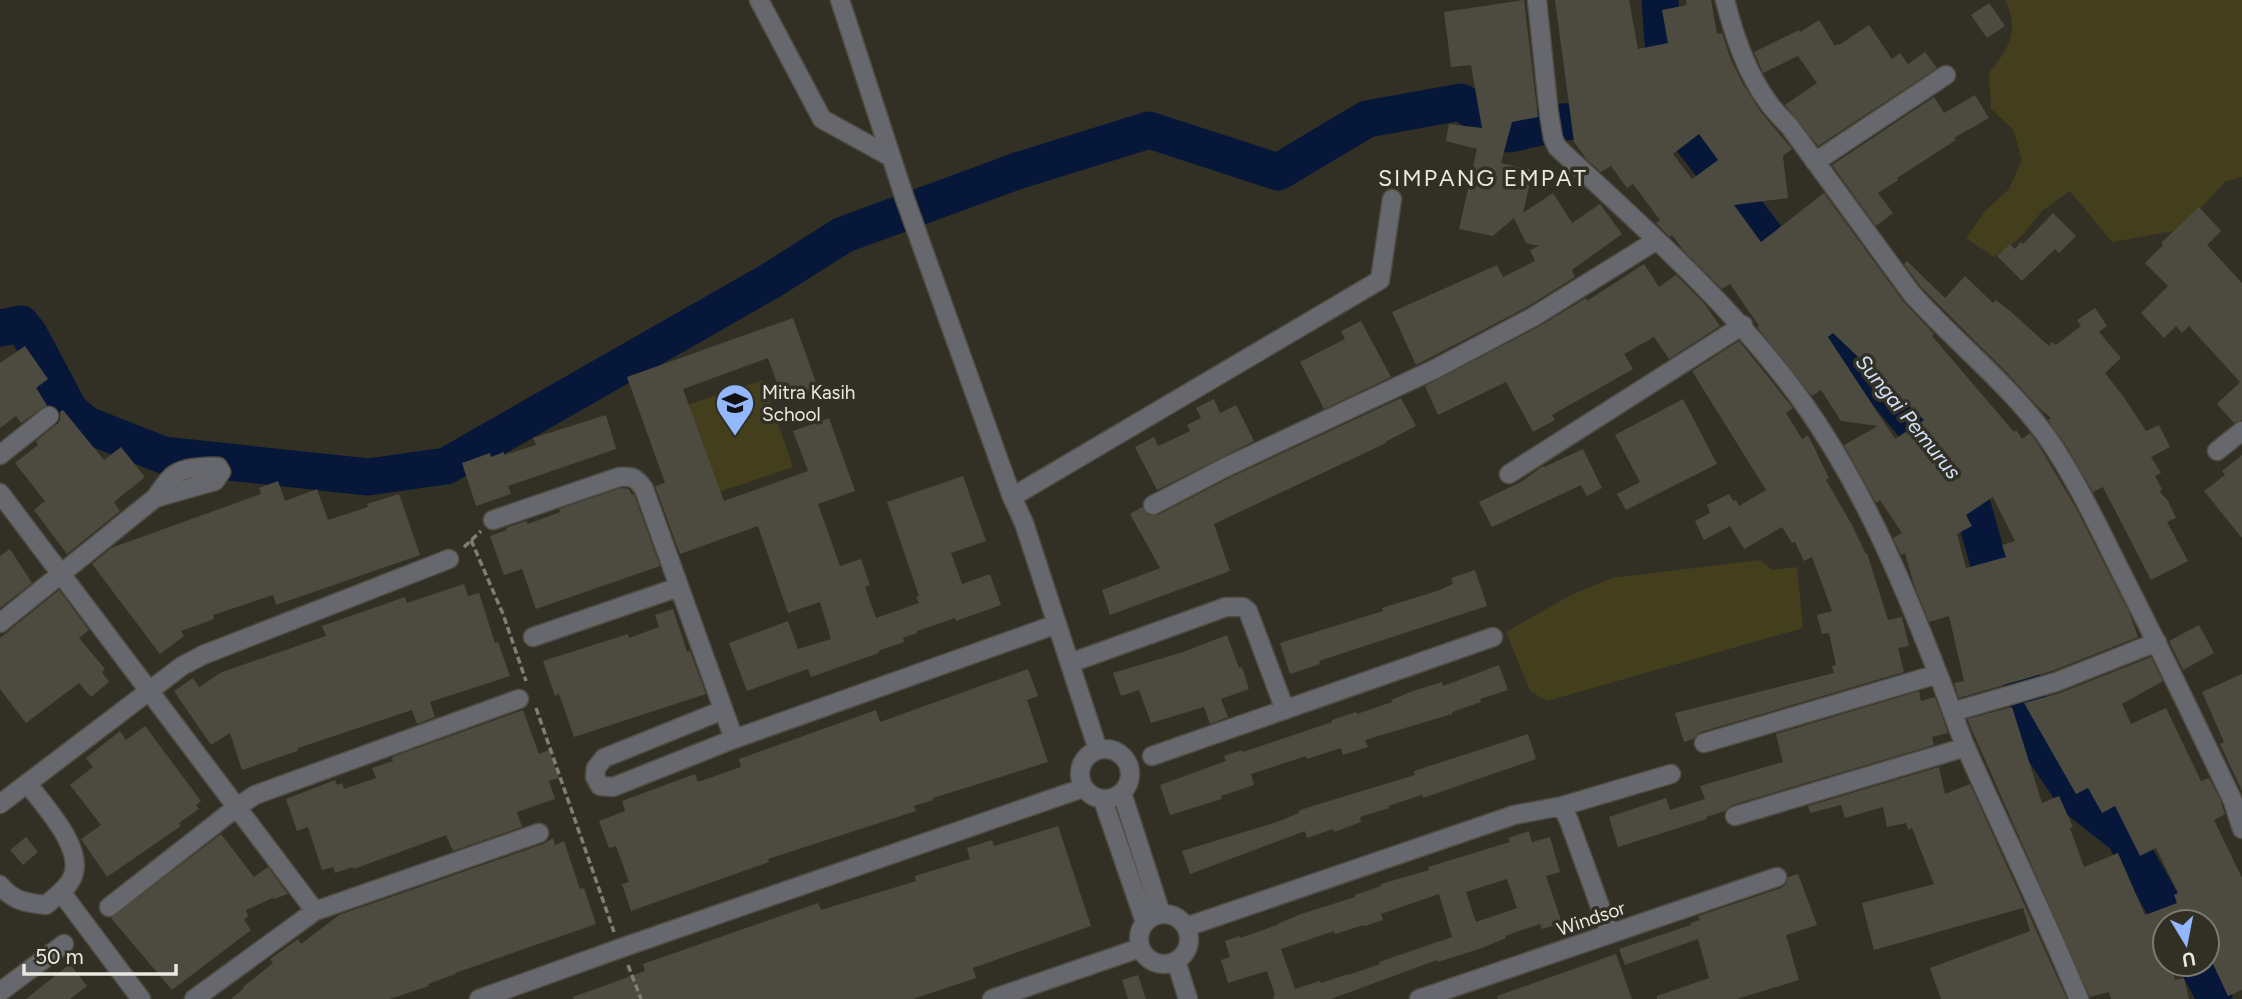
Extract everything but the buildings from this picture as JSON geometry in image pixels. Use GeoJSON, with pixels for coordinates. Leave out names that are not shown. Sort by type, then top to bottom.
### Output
{"type":"FeatureCollection","features":[{"type":"Feature","properties":{"kind":"street"},"geometry":{"type":"LineString","coordinates":[[759,0],[822,119],[891,157]]}},
{"type":"Feature","properties":{"kind":"street"},"geometry":{"type":"LineString","coordinates":[[840,0],[905,199],[1024,523],[1098,750]]}},
{"type":"Feature","properties":{"kind":"street"},"geometry":{"type":"LineString","coordinates":[[1537,0],[1549,114],[1557,146],[1743,325],[1799,397],[1843,464],[1882,539],[1966,747],[2032,889],[2078,999]]}},
{"type":"Feature","properties":{"kind":"street"},"geometry":{"type":"LineString","coordinates":[[1725,0],[1749,70],[1768,102],[1790,127],[1913,294],[1934,318],[1993,374],[2034,421],[2084,497],[2237,799],[2242,829]]}},
{"type":"Feature","properties":{"kind":"street"},"geometry":{"type":"LineString","coordinates":[[1815,162],[1946,75]]}},
{"type":"Feature","properties":{"kind":"street"},"geometry":{"type":"LineString","coordinates":[[1012,496],[1380,280],[1392,198]]}},
{"type":"Feature","properties":{"kind":"street"},"geometry":{"type":"LineString","coordinates":[[1153,505],[1224,468],[1435,369],[1533,317],[1657,240]]}},
{"type":"Feature","properties":{"kind":"street"},"geometry":{"type":"LineString","coordinates":[[1509,474],[1743,325]]}},
{"type":"Feature","properties":{"kind":"street"},"geometry":{"type":"LineString","coordinates":[[0,455],[49,415]]}},
{"type":"Feature","properties":{"kind":"street"},"geometry":{"type":"LineString","coordinates":[[2217,451],[2242,431]]}},
{"type":"Feature","properties":{"kind":"street"},"geometry":{"type":"LineString","coordinates":[[493,520],[619,477],[632,476],[638,480],[644,489],[734,739]]}},
{"type":"Feature","properties":{"kind":"street"},"geometry":{"type":"LineString","coordinates":[[0,493],[315,911]]}},
{"type":"Feature","properties":{"kind":"street"},"geometry":{"type":"LineString","coordinates":[[0,624],[155,498]]}},
{"type":"Feature","properties":{"kind":"street"},"geometry":{"type":"LineString","coordinates":[[0,804],[182,666],[203,655],[449,559]]}},
{"type":"Feature","properties":{"kind":"street"},"geometry":{"type":"LineString","coordinates":[[533,637],[679,587]]}},
{"type":"Feature","properties":{"kind":"street"},"geometry":{"type":"LineString","coordinates":[[1070,663],[1226,607],[1243,607],[1248,611],[1285,710]]}},
{"type":"Feature","properties":{"kind":"street"},"geometry":{"type":"LineString","coordinates":[[723,710],[604,758],[596,768],[597,781],[600,786],[612,787],[734,739],[1056,624]]}},
{"type":"Feature","properties":{"kind":"street"},"geometry":{"type":"LineString","coordinates":[[1152,756],[1493,637]]}},
{"type":"Feature","properties":{"kind":"street"},"geometry":{"type":"LineString","coordinates":[[1952,712],[2056,682],[2157,642]]}},
{"type":"Feature","properties":{"kind":"street"},"geometry":{"type":"LineString","coordinates":[[1704,743],[1938,674]]}},
{"type":"Feature","properties":{"kind":"street"},"geometry":{"type":"LineString","coordinates":[[109,907],[256,795],[528,699]]}},
{"type":"Feature","properties":{"kind":"street"},"geometry":{"type":"LineString","coordinates":[[1735,816],[1966,747]]}},
{"type":"Feature","properties":{"kind":"street"},"geometry":{"type":"LineString","coordinates":[[1098,750],[1116,752],[1125,760],[1130,775],[1128,785],[1122,793],[1103,800],[1091,796],[1083,788],[1079,773],[1081,765],[1090,753],[1098,750]]}},
{"type":"Feature","properties":{"kind":"street"},"geometry":{"type":"LineString","coordinates":[[1186,927],[1514,815],[1562,806],[1671,774]]}},
{"type":"Feature","properties":{"kind":"street"},"geometry":{"type":"LineString","coordinates":[[0,885],[8,895],[24,903],[46,905],[73,877],[76,861],[72,845],[27,783]]}},
{"type":"Feature","properties":{"kind":"street"},"geometry":{"type":"LineString","coordinates":[[480,999],[1083,788]]}},
{"type":"Feature","properties":{"kind":"street"},"geometry":{"type":"LineString","coordinates":[[1122,793],[1153,918]]}},
{"type":"Feature","properties":{"kind":"street"},"geometry":{"type":"LineString","coordinates":[[1103,800],[1153,918]]}},
{"type":"Feature","properties":{"kind":"street"},"geometry":{"type":"LineString","coordinates":[[1562,806],[1610,934]]}},
{"type":"Feature","properties":{"kind":"street"},"geometry":{"type":"LineString","coordinates":[[194,999],[315,911],[539,833]]}},
{"type":"Feature","properties":{"kind":"street","name":"Windsor"},"geometry":{"type":"LineString","coordinates":[[1419,999],[1777,877]]}},
{"type":"Feature","properties":{"kind":"street"},"geometry":{"type":"LineString","coordinates":[[61,892],[141,999]]}},
{"type":"Feature","properties":{"kind":"street"},"geometry":{"type":"LineString","coordinates":[[1171,915],[1180,919],[1186,927],[1189,937],[1187,948],[1176,961],[1159,964],[1144,956],[1138,939],[1153,918],[1171,915]]}},
{"type":"Feature","properties":{"kind":"street"},"geometry":{"type":"LineString","coordinates":[[0,992],[64,944]]}},
{"type":"Feature","properties":{"kind":"street"},"geometry":{"type":"LineString","coordinates":[[992,999],[1140,948]]}},
{"type":"Feature","properties":{"kind":"street"},"geometry":{"type":"LineString","coordinates":[[1176,961],[1188,999]]}},
{"type":"Feature","properties":{"kind":"path"},"geometry":{"type":"LineString","coordinates":[[449,559],[493,520]]}},
{"type":"Feature","properties":{"kind":"path"},"geometry":{"type":"LineString","coordinates":[[471,540],[503,614],[528,699],[641,999]]}},
{"type":"Feature","properties":{"kind":"shaded area"},"geometry":{"type":"Polygon","coordinates":[[[2005,0],[2242,0],[2242,177],[2226,181],[2180,230],[2112,242],[2070,191],[2043,210],[2021,237],[1994,257],[1966,238],[1985,211],[2009,189],[2022,160],[2013,129],[1991,109],[1989,73],[2007,48],[2012,30],[2010,11],[2005,0]]]}},
{"type":"Feature","properties":{"kind":"shaded area"},"geometry":{"type":"Polygon","coordinates":[[[763,380],[793,467],[701,498],[672,410],[763,380]]]}},
{"type":"Feature","properties":{"kind":"shaded area"},"geometry":{"type":"Polygon","coordinates":[[[1760,560],[1772,570],[1797,567],[1803,628],[1547,701],[1530,691],[1506,632],[1571,595],[1612,578],[1760,560]]]}},
{"type":"Feature","properties":{"kind":"waterway","name":"Sungai Pemurus"},"geometry":{"type":"LineString","coordinates":[[1660,0],[1668,109],[1797,277]]}},
{"type":"Feature","properties":{"kind":"waterway"},"geometry":{"type":"LineString","coordinates":[[0,328],[21,324],[70,411],[87,425],[163,455],[368,477],[446,466],[770,281],[843,235],[1017,171],[1149,130],[1278,172],[1367,119],[1461,102],[1509,134],[1563,122],[1620,118]]}},
{"type":"Feature","properties":{"kind":"waterway","name":"Sungai Pemurus"},"geometry":{"type":"LineString","coordinates":[[1831,320],[1880,385],[1968,490],[2040,745],[2076,798],[2124,836],[2165,908]]}},
{"type":"Feature","properties":{"kind":"waterway","name":"Sungai Pemurus"},"geometry":{"type":"LineString","coordinates":[[2205,978],[2214,999]]}},
{"type":"Feature","properties":{"kind":"place","name":"Mitra Kasih School"},"geometry":{"type":"Point","coordinates":[735,437]}},
{"type":"Feature","properties":{"kind":"district","name":"SIMPANG EMPAT"},"geometry":{"type":"Point","coordinates":[1483,178]}}]}
